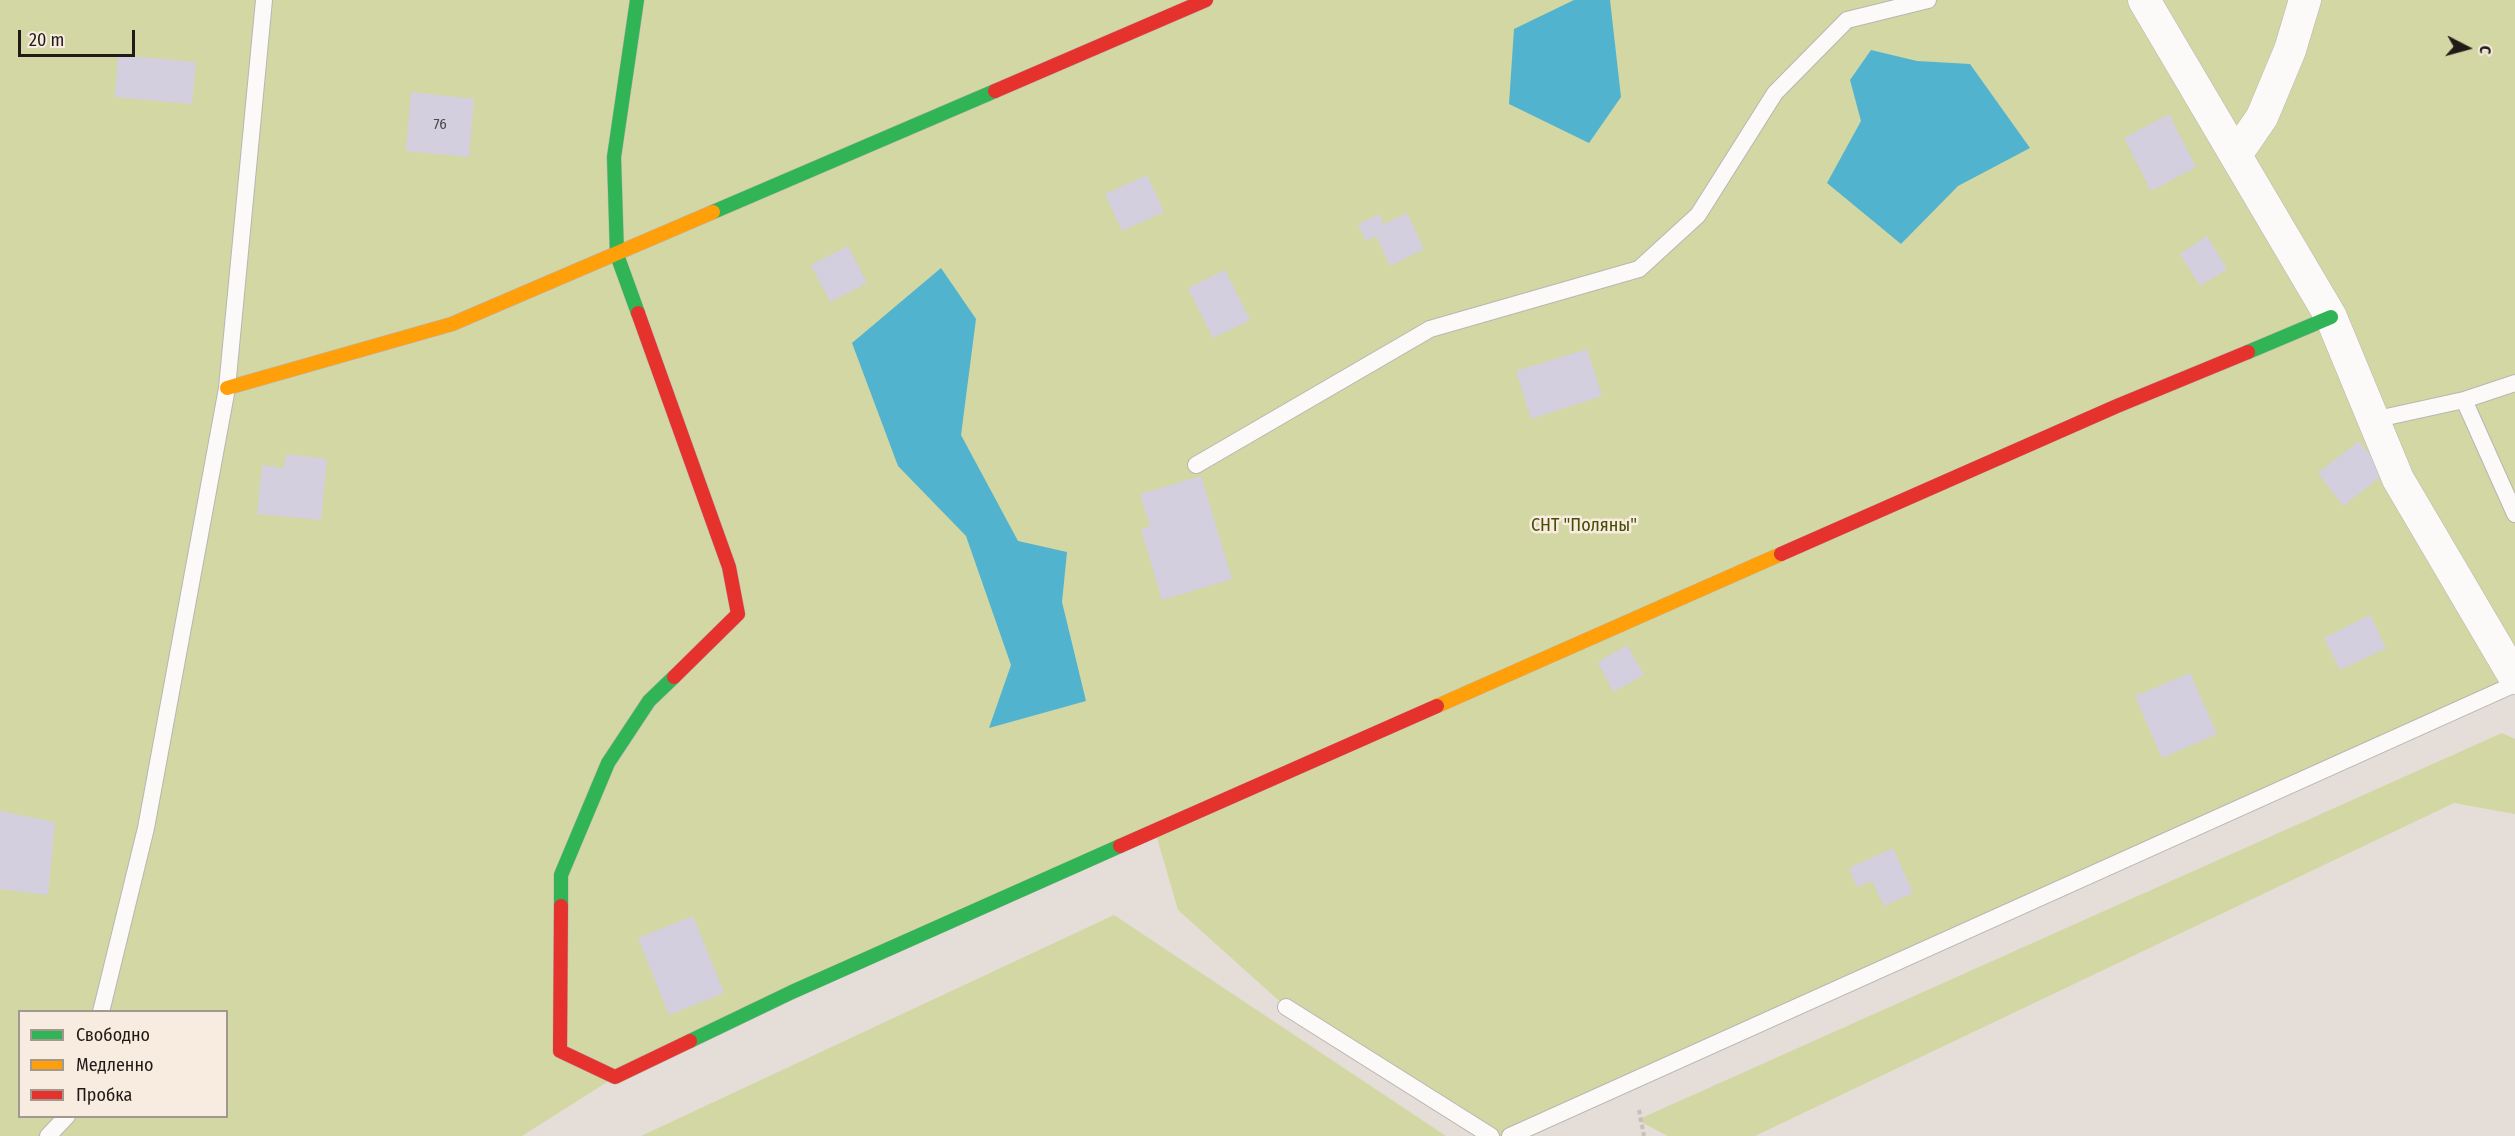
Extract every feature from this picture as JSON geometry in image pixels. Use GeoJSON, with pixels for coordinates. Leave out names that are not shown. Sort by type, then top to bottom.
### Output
{"type":"FeatureCollection","features":[{"type":"Feature","properties":{"kind":"street"},"geometry":{"type":"LineString","coordinates":[[637,0],[614,157],[617,255],[729,567],[738,614],[649,701],[608,763],[561,875],[560,1051],[615,1077],[792,992],[1155,830],[2117,406],[2331,317]]}},
{"type":"Feature","properties":{"kind":"street"},"geometry":{"type":"LineString","coordinates":[[227,388],[452,324],[1206,0]]}},
{"type":"Feature","properties":{"kind":"street"},"geometry":{"type":"LineString","coordinates":[[2144,0],[2331,317],[2398,479],[2515,678]]}},
{"type":"Feature","properties":{"kind":"street"},"geometry":{"type":"LineString","coordinates":[[2235,155],[2262,117],[2290,50],[2305,0]]}},
{"type":"Feature","properties":{"kind":"lane"},"geometry":{"type":"LineString","coordinates":[[101,1010],[146,828],[227,388],[264,0]]}},
{"type":"Feature","properties":{"kind":"lane"},"geometry":{"type":"LineString","coordinates":[[1196,465],[1430,329],[1639,269],[1698,215],[1775,93],[1847,20],[1928,0]]}},
{"type":"Feature","properties":{"kind":"lane"},"geometry":{"type":"LineString","coordinates":[[2373,420],[2464,400],[2515,383]]}},
{"type":"Feature","properties":{"kind":"lane"},"geometry":{"type":"LineString","coordinates":[[2464,400],[2515,514]]}},
{"type":"Feature","properties":{"kind":"lane"},"geometry":{"type":"LineString","coordinates":[[1510,1136],[2515,684]]}},
{"type":"Feature","properties":{"kind":"lane"},"geometry":{"type":"LineString","coordinates":[[1286,1007],[1491,1136]]}},
{"type":"Feature","properties":{"kind":"lane"},"geometry":{"type":"LineString","coordinates":[[48,1136],[65,1118]]}},
{"type":"Feature","properties":{"kind":"green space","name":"СНТ \"Поляны\""},"geometry":{"type":"Polygon","coordinates":[[[0,0],[2515,0],[2515,684],[1510,1136],[1491,1136],[1286,1007],[1178,910],[1155,831],[615,1077],[522,1136],[0,1136],[0,0]]]}},
{"type":"Feature","properties":{"kind":"green space"},"geometry":{"type":"Polygon","coordinates":[[[2502,733],[2515,739],[2515,814],[2454,803],[1755,1136],[1668,1136],[1637,1120],[2502,733]]]}},
{"type":"Feature","properties":{"kind":"green space"},"geometry":{"type":"Polygon","coordinates":[[[1114,915],[1446,1136],[641,1136],[1114,915]]]}},
{"type":"Feature","properties":{"kind":"water"},"geometry":{"type":"Polygon","coordinates":[[[1574,0],[1610,0],[1621,97],[1589,143],[1509,104],[1514,29],[1574,0]]]}},
{"type":"Feature","properties":{"kind":"water"},"geometry":{"type":"Polygon","coordinates":[[[1871,50],[1917,61],[1970,64],[2030,148],[1958,186],[1901,244],[1827,183],[1861,121],[1850,80],[1871,50]]]}},
{"type":"Feature","properties":{"kind":"water"},"geometry":{"type":"Polygon","coordinates":[[[941,268],[976,319],[961,435],[1018,541],[1067,552],[1062,602],[1086,701],[989,728],[1011,665],[966,536],[898,466],[852,343],[941,268]]]}},
{"type":"Feature","properties":{"kind":"building"},"geometry":{"type":"Polygon","coordinates":[[[118,55],[196,62],[192,104],[115,97],[118,55]]]}},
{"type":"Feature","properties":{"kind":"building"},"geometry":{"type":"Polygon","coordinates":[[[411,92],[474,99],[469,157],[406,151],[411,92]]]}},
{"type":"Feature","properties":{"kind":"building"},"geometry":{"type":"Polygon","coordinates":[[[2169,114],[2196,167],[2151,191],[2124,138],[2169,114]]]}},
{"type":"Feature","properties":{"kind":"building"},"geometry":{"type":"Polygon","coordinates":[[[1147,175],[1164,212],[1122,231],[1105,194],[1147,175]]]}},
{"type":"Feature","properties":{"kind":"building"},"geometry":{"type":"Polygon","coordinates":[[[1407,213],[1424,249],[1390,266],[1376,236],[1366,241],[1358,224],[1379,214],[1384,224],[1407,213]]]}},
{"type":"Feature","properties":{"kind":"building"},"geometry":{"type":"Polygon","coordinates":[[[2207,236],[2227,269],[2200,286],[2180,254],[2207,236]]]}},
{"type":"Feature","properties":{"kind":"building"},"geometry":{"type":"Polygon","coordinates":[[[848,246],[867,283],[830,302],[811,265],[848,246]]]}},
{"type":"Feature","properties":{"kind":"building"},"geometry":{"type":"Polygon","coordinates":[[[1225,270],[1250,320],[1213,338],[1188,288],[1225,270]]]}},
{"type":"Feature","properties":{"kind":"building"},"geometry":{"type":"Polygon","coordinates":[[[1587,349],[1602,396],[1531,419],[1516,371],[1587,349]]]}},
{"type":"Feature","properties":{"kind":"building"},"geometry":{"type":"Polygon","coordinates":[[[2359,441],[2384,474],[2343,506],[2318,473],[2359,441]]]}},
{"type":"Feature","properties":{"kind":"building"},"geometry":{"type":"Polygon","coordinates":[[[286,454],[327,459],[321,520],[257,514],[262,465],[284,468],[286,454]]]}},
{"type":"Feature","properties":{"kind":"building"},"geometry":{"type":"Polygon","coordinates":[[[1201,476],[1232,579],[1162,600],[1141,529],[1150,526],[1140,494],[1201,476]]]}},
{"type":"Feature","properties":{"kind":"building"},"geometry":{"type":"Polygon","coordinates":[[[2370,615],[2386,648],[2340,670],[2324,638],[2370,615]]]}},
{"type":"Feature","properties":{"kind":"building"},"geometry":{"type":"Polygon","coordinates":[[[1627,645],[1644,675],[1613,692],[1598,662],[1627,645]]]}},
{"type":"Feature","properties":{"kind":"building"},"geometry":{"type":"Polygon","coordinates":[[[2190,673],[2217,734],[2162,758],[2135,696],[2190,673]]]}},
{"type":"Feature","properties":{"kind":"building"},"geometry":{"type":"Polygon","coordinates":[[[0,811],[55,822],[48,895],[0,889],[0,811]]]}},
{"type":"Feature","properties":{"kind":"building"},"geometry":{"type":"Polygon","coordinates":[[[1893,848],[1913,893],[1884,906],[1872,881],[1857,887],[1849,868],[1893,848]]]}},
{"type":"Feature","properties":{"kind":"building"},"geometry":{"type":"Polygon","coordinates":[[[693,916],[724,993],[669,1015],[638,938],[693,916]]]}},
{"type":"Feature","properties":{"kind":"traffic: fast"},"geometry":{"type":"LineString","coordinates":[[637,0],[614,157],[617,255],[638,313]]}},
{"type":"Feature","properties":{"kind":"traffic: fast"},"geometry":{"type":"LineString","coordinates":[[713,212],[995,91]]}},
{"type":"Feature","properties":{"kind":"traffic: fast"},"geometry":{"type":"LineString","coordinates":[[2248,352],[2331,317]]}},
{"type":"Feature","properties":{"kind":"traffic: fast"},"geometry":{"type":"LineString","coordinates":[[561,906],[561,875],[608,763],[649,701],[674,677]]}},
{"type":"Feature","properties":{"kind":"traffic: fast"},"geometry":{"type":"LineString","coordinates":[[690,1041],[792,992],[1120,846]]}},
{"type":"Feature","properties":{"kind":"traffic: slow"},"geometry":{"type":"LineString","coordinates":[[227,388],[452,324],[713,212]]}},
{"type":"Feature","properties":{"kind":"traffic: slow"},"geometry":{"type":"LineString","coordinates":[[1437,706],[1781,554]]}},
{"type":"Feature","properties":{"kind":"traffic: jam"},"geometry":{"type":"LineString","coordinates":[[995,91],[1206,0]]}},
{"type":"Feature","properties":{"kind":"traffic: jam"},"geometry":{"type":"LineString","coordinates":[[638,313],[729,567],[738,614],[674,677]]}},
{"type":"Feature","properties":{"kind":"traffic: jam"},"geometry":{"type":"LineString","coordinates":[[1781,554],[2117,406],[2248,352]]}},
{"type":"Feature","properties":{"kind":"traffic: jam"},"geometry":{"type":"LineString","coordinates":[[1120,846],[1437,706]]}},
{"type":"Feature","properties":{"kind":"traffic: jam"},"geometry":{"type":"LineString","coordinates":[[561,906],[560,1051],[615,1077],[690,1041]]}}]}
